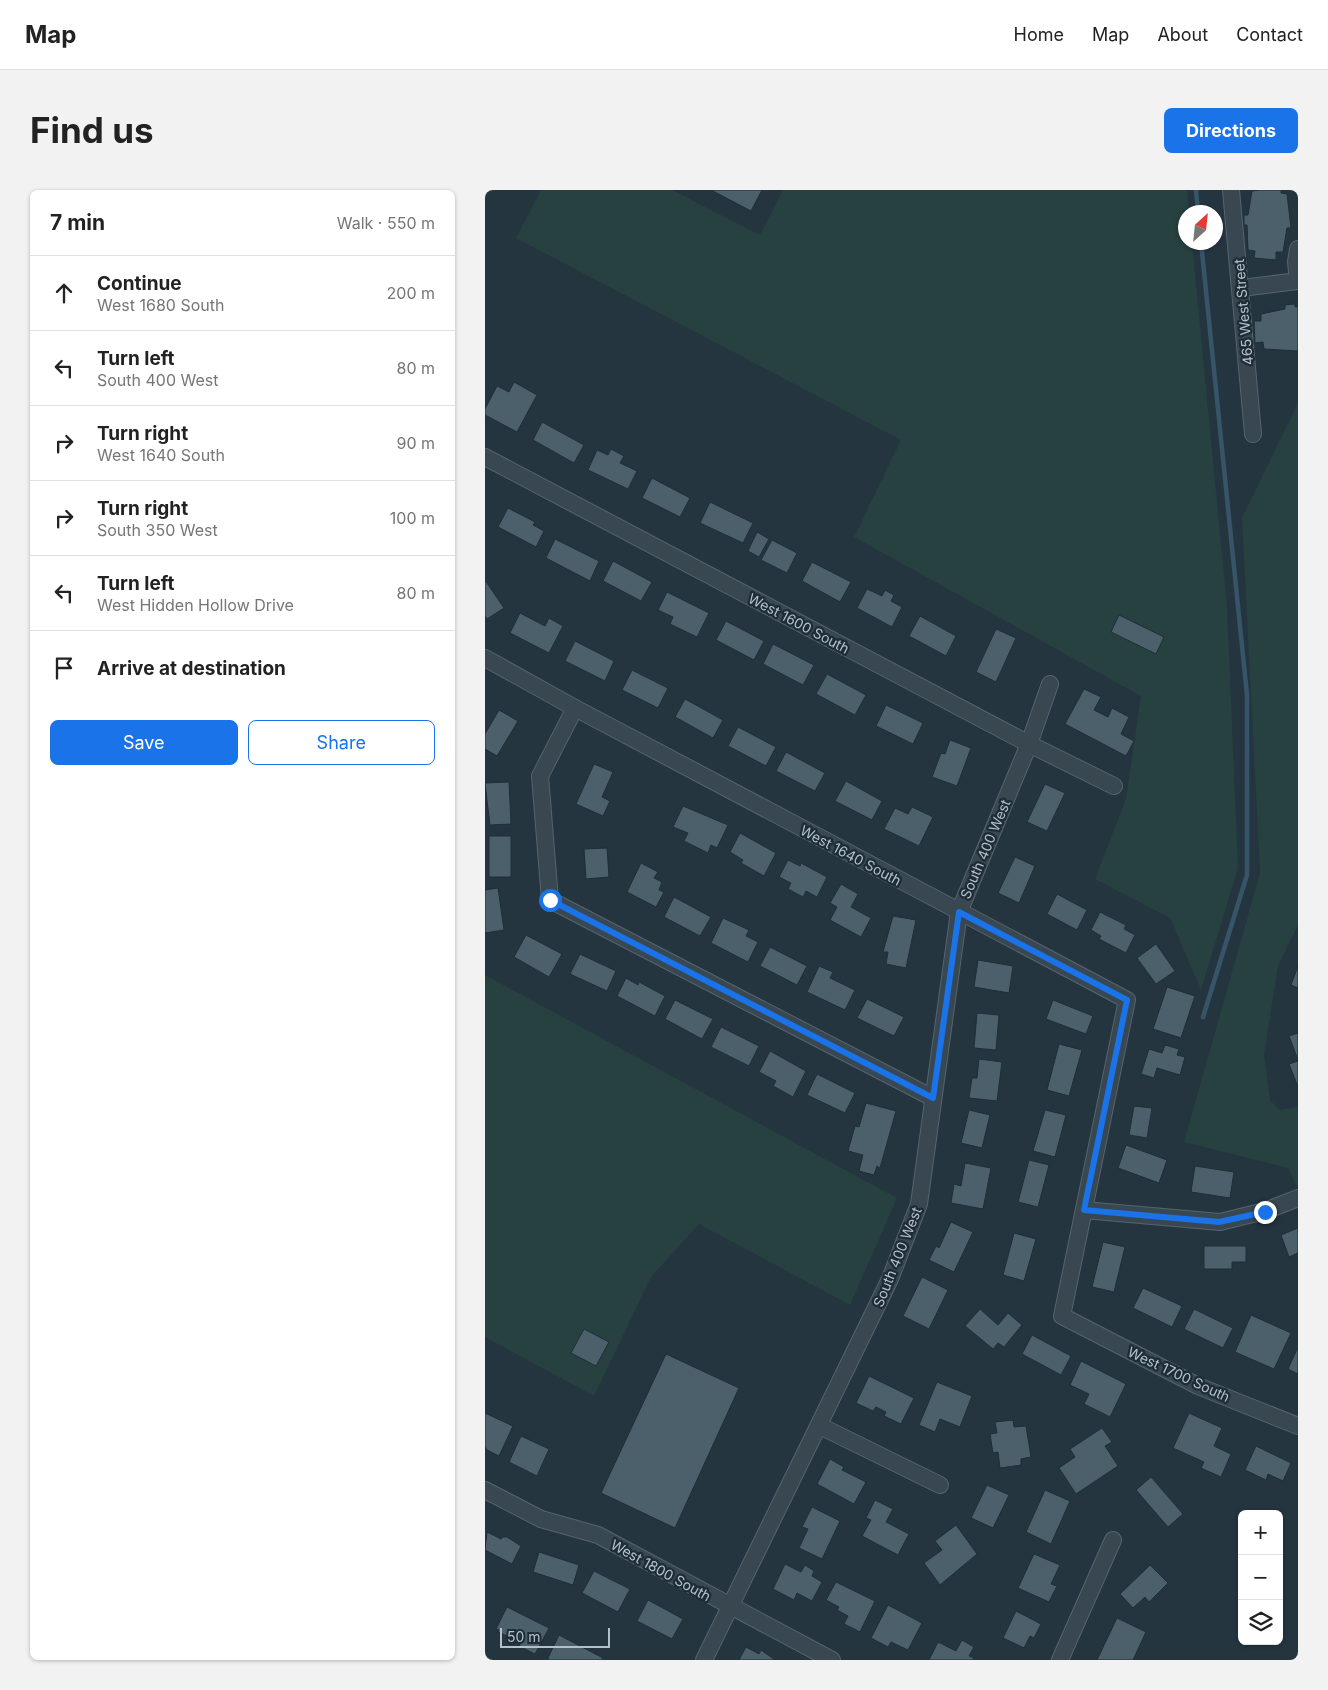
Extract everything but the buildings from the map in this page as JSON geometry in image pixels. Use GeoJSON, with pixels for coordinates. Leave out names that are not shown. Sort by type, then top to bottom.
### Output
{"type":"FeatureCollection","features":[{"type":"Feature","properties":{"kind":"street","name":"465 West Street"},"geometry":{"type":"LineString","coordinates":[[1231,190],[1253,434]]}},
{"type":"Feature","properties":{"kind":"street"},"geometry":{"type":"LineString","coordinates":[[1241,288],[1298,281],[1296,262],[1298,249]]}},
{"type":"Feature","properties":{"kind":"street","name":"West 1600 South"},"geometry":{"type":"LineString","coordinates":[[485,457],[1029,744],[1113,786]]}},
{"type":"Feature","properties":{"kind":"street","name":"West 1640 South"},"geometry":{"type":"LineString","coordinates":[[485,658],[575,708],[1127,1000],[1084,1210]]}},
{"type":"Feature","properties":{"kind":"street","name":"South 400 West"},"geometry":{"type":"LineString","coordinates":[[704,1660],[820,1426],[890,1279],[919,1204],[959,912],[1029,744],[1050,684]]}},
{"type":"Feature","properties":{"kind":"street"},"geometry":{"type":"LineString","coordinates":[[575,708],[540,776],[550,900],[933,1098]]}},
{"type":"Feature","properties":{"kind":"street"},"geometry":{"type":"LineString","coordinates":[[1084,1210],[1219,1222],[1265,1212],[1298,1198]]}},
{"type":"Feature","properties":{"kind":"street","name":"West 1700 South"},"geometry":{"type":"LineString","coordinates":[[1084,1210],[1062,1316],[1198,1386],[1298,1426]]}},
{"type":"Feature","properties":{"kind":"street"},"geometry":{"type":"LineString","coordinates":[[820,1426],[940,1485]]}},
{"type":"Feature","properties":{"kind":"street","name":"West 1800 South"},"geometry":{"type":"LineString","coordinates":[[485,1490],[541,1519],[598,1535],[730,1608],[832,1660]]}},
{"type":"Feature","properties":{"kind":"street"},"geometry":{"type":"LineString","coordinates":[[1060,1660],[1113,1540]]}},
{"type":"Feature","properties":{"kind":"green space"},"geometry":{"type":"Polygon","coordinates":[[[541,190],[672,190],[760,235],[783,190],[1187,190],[1188,205],[1178,205],[1178,250],[1193,250],[1227,607],[1238,868],[1201,990],[1170,918],[1095,879],[1126,799],[1141,696],[854,537],[901,440],[516,238],[541,190]]]}},
{"type":"Feature","properties":{"kind":"green space"},"geometry":{"type":"Polygon","coordinates":[[[1298,403],[1298,925],[1278,966],[1264,1055],[1270,1100],[1280,1110],[1298,1107],[1298,1185],[1296,1185],[1288,1168],[1184,1142],[1260,873],[1242,518],[1298,403]]]}},
{"type":"Feature","properties":{"kind":"green space"},"geometry":{"type":"Polygon","coordinates":[[[485,975],[897,1198],[850,1305],[699,1224],[651,1277],[594,1396],[485,1337],[485,975]]]}},
{"type":"Feature","properties":{"kind":"waterway"},"geometry":{"type":"LineString","coordinates":[[1196,190],[1197,205]]}},
{"type":"Feature","properties":{"kind":"waterway"},"geometry":{"type":"LineString","coordinates":[[1202,250],[1247,695],[1247,875],[1203,1017]]}},
{"type":"Feature","properties":{"kind":"route"},"geometry":{"type":"LineString","coordinates":[[550,900],[933,1098],[959,912],[1127,1000],[1084,1210],[1219,1222],[1265,1212]]}}]}
